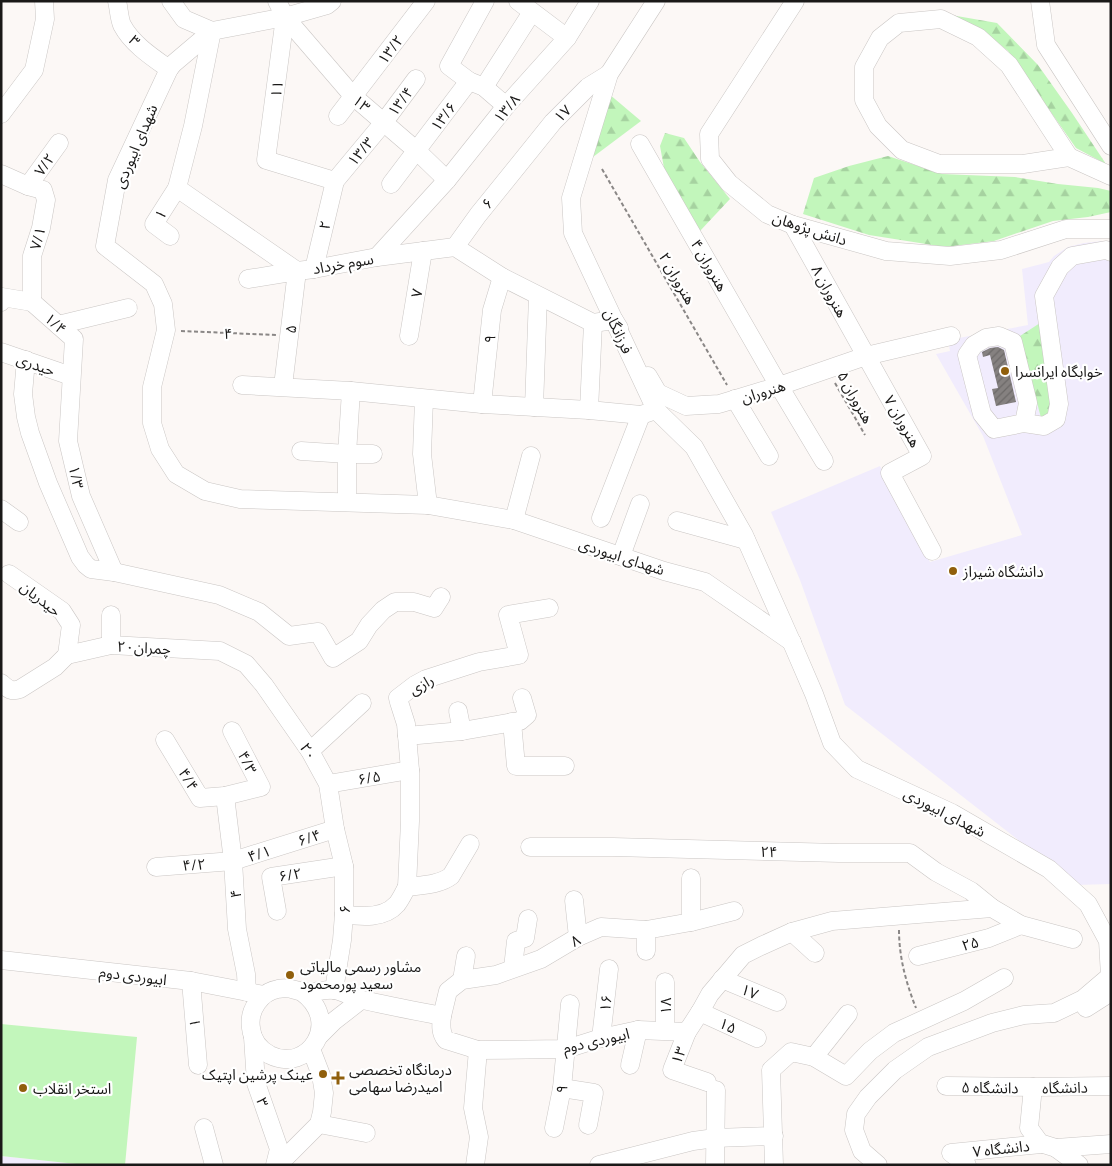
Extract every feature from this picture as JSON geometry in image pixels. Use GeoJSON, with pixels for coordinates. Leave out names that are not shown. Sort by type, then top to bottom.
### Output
{"type":"FeatureCollection","features":[{"type":"Feature","properties":{"kind":"street"},"geometry":{"type":"LineString","coordinates":[[4,106],[34,70],[45,19],[44,1]]}},
{"type":"Feature","properties":{"kind":"street","name":"۳"},"geometry":{"type":"LineString","coordinates":[[117,1],[122,24],[132,39],[169,69]]}},
{"type":"Feature","properties":{"kind":"street"},"geometry":{"type":"LineString","coordinates":[[171,1],[184,19],[212,31],[193,126],[177,188]]}},
{"type":"Feature","properties":{"kind":"street","name":"۱۳"},"geometry":{"type":"LineString","coordinates":[[277,1],[285,17],[353,96],[417,151],[447,180]]}},
{"type":"Feature","properties":{"kind":"street","name":"شهدای ابیوردی"},"geometry":{"type":"LineString","coordinates":[[332,1],[327,5],[285,17],[212,31],[169,69],[117,180],[106,246],[154,284],[164,304],[166,330],[152,387],[152,423],[160,449],[176,474],[205,491],[240,498],[428,505],[514,520],[664,571],[705,582],[792,643],[832,743],[857,769],[952,813],[1049,869],[1088,904],[1108,941],[1110,976],[1083,999],[1054,1013],[1024,1015],[992,1023],[928,1047],[895,1070],[868,1097],[856,1114],[854,1130],[862,1151],[878,1165]]}},
{"type":"Feature","properties":{"kind":"street","name":"۱۳/۲"},"geometry":{"type":"LineString","coordinates":[[338,116],[426,1]]}},
{"type":"Feature","properties":{"kind":"street"},"geometry":{"type":"LineString","coordinates":[[485,1],[449,66],[506,106]]}},
{"type":"Feature","properties":{"kind":"street","name":"۱۳/۸"},"geometry":{"type":"LineString","coordinates":[[447,180],[506,106],[567,38],[590,1]]}},
{"type":"Feature","properties":{"kind":"street","name":"فرزانگان"},"geometry":{"type":"LineString","coordinates":[[656,1],[609,74],[571,198],[573,233],[614,320],[648,412],[694,447],[746,540],[792,643]]}},
{"type":"Feature","properties":{"kind":"street","name":"دانش پژوهان"},"geometry":{"type":"LineString","coordinates":[[795,1],[708,134],[710,159],[729,183],[767,214],[793,225],[886,251],[950,256],[1001,250],[1066,229],[1111,229]]}},
{"type":"Feature","properties":{"kind":"street"},"geometry":{"type":"LineString","coordinates":[[1040,1],[1046,45],[1111,146]]}},
{"type":"Feature","properties":{"kind":"street"},"geometry":{"type":"LineString","coordinates":[[522,4],[567,38]]}},
{"type":"Feature","properties":{"kind":"street","name":"۱۳/۶"},"geometry":{"type":"LineString","coordinates":[[391,184],[417,151],[477,84],[522,4]]}},
{"type":"Feature","properties":{"kind":"street","name":"۱۱"},"geometry":{"type":"LineString","coordinates":[[285,17],[266,160],[335,180]]}},
{"type":"Feature","properties":{"kind":"street"},"geometry":{"type":"LineString","coordinates":[[1069,156],[1023,164],[939,164],[902,150],[878,126],[864,100],[864,67],[880,38],[899,23],[941,19],[978,37],[1009,65],[1069,156],[1111,176]]}},
{"type":"Feature","properties":{"kind":"street","name":"۱۷"},"geometry":{"type":"LineString","coordinates":[[522,160],[553,122],[588,87],[609,74]]}},
{"type":"Feature","properties":{"kind":"street","name":"۱۳/۴"},"geometry":{"type":"LineString","coordinates":[[384,122],[416,79]]}},
{"type":"Feature","properties":{"kind":"street","name":"۱۳/۳"},"geometry":{"type":"LineString","coordinates":[[335,180],[384,122]]}},
{"type":"Feature","properties":{"kind":"street","name":"۷/۲"},"geometry":{"type":"LineString","coordinates":[[1,174],[28,186],[59,143]]}},
{"type":"Feature","properties":{"kind":"street","name":"هنروران ۴"},"geometry":{"type":"LineString","coordinates":[[640,144],[824,461]]}},
{"type":"Feature","properties":{"kind":"street","name":"۶"},"geometry":{"type":"LineString","coordinates":[[455,247],[522,160]]}},
{"type":"Feature","properties":{"kind":"street","name":"۲"},"geometry":{"type":"LineString","coordinates":[[306,270],[335,180]]}},
{"type":"Feature","properties":{"kind":"street"},"geometry":{"type":"LineString","coordinates":[[377,257],[447,180]]}},
{"type":"Feature","properties":{"kind":"street","name":"۷/۱"},"geometry":{"type":"LineString","coordinates":[[28,186],[43,190],[46,200],[41,228],[32,256],[32,302]]}},
{"type":"Feature","properties":{"kind":"street","name":"۱"},"geometry":{"type":"LineString","coordinates":[[170,236],[154,224],[177,188]]}},
{"type":"Feature","properties":{"kind":"street","name":"سوم خرداد"},"geometry":{"type":"LineString","coordinates":[[177,188],[306,270],[377,257],[455,247]]}},
{"type":"Feature","properties":{"kind":"street","name":"هنروران ۸"},"geometry":{"type":"LineString","coordinates":[[793,225],[866,356]]}},
{"type":"Feature","properties":{"kind":"street"},"geometry":{"type":"LineString","coordinates":[[455,247],[538,296],[593,323],[614,320]]}},
{"type":"Feature","properties":{"kind":"street"},"geometry":{"type":"LineString","coordinates":[[1024,424],[1028,404],[1012,342],[999,336],[986,338],[974,345],[967,355],[982,414],[994,429],[1024,424],[1044,426],[1056,418],[1060,404],[1044,296],[1060,267],[1072,256],[1106,250],[1111,252]]}},
{"type":"Feature","properties":{"kind":"street","name":"۷"},"geometry":{"type":"LineString","coordinates":[[409,336],[423,251]]}},
{"type":"Feature","properties":{"kind":"street"},"geometry":{"type":"LineString","coordinates":[[248,279],[306,270]]}},
{"type":"Feature","properties":{"kind":"street","name":"۵"},"geometry":{"type":"LineString","coordinates":[[283,386],[289,336],[306,270]]}},
{"type":"Feature","properties":{"kind":"street","name":"۹"},"geometry":{"type":"LineString","coordinates":[[482,404],[492,310],[502,276]]}},
{"type":"Feature","properties":{"kind":"street"},"geometry":{"type":"LineString","coordinates":[[534,407],[538,296]]}},
{"type":"Feature","properties":{"kind":"street"},"geometry":{"type":"LineString","coordinates":[[1,302],[2,297],[32,302]]}},
{"type":"Feature","properties":{"kind":"street","name":"۱/۴"},"geometry":{"type":"LineString","coordinates":[[32,302],[74,339],[71,376]]}},
{"type":"Feature","properties":{"kind":"street"},"geometry":{"type":"LineString","coordinates":[[58,325],[128,308]]}},
{"type":"Feature","properties":{"kind":"street","name":"هنروران"},"geometry":{"type":"LineString","coordinates":[[614,320],[658,393],[686,406],[719,404],[779,386],[866,356],[951,336]]}},
{"type":"Feature","properties":{"kind":"street"},"geometry":{"type":"LineString","coordinates":[[589,410],[593,323]]}},
{"type":"Feature","properties":{"kind":"street","name":"حیدری"},"geometry":{"type":"LineString","coordinates":[[1,352],[71,376]]}},
{"type":"Feature","properties":{"kind":"street","name":"هنروران ۷"},"geometry":{"type":"LineString","coordinates":[[866,356],[922,456],[890,473],[932,551]]}},
{"type":"Feature","properties":{"kind":"street"},"geometry":{"type":"LineString","coordinates":[[26,360],[23,394],[26,417],[32,438],[51,491],[80,557],[90,569],[114,572],[218,595],[259,612],[289,636],[318,632],[333,658],[359,640],[369,625],[383,610],[395,602],[414,602],[434,608],[441,597]]}},
{"type":"Feature","properties":{"kind":"street","name":"۱/۳"},"geometry":{"type":"LineString","coordinates":[[71,376],[68,441],[82,496],[114,572]]}},
{"type":"Feature","properties":{"kind":"street"},"geometry":{"type":"LineString","coordinates":[[242,384],[351,391],[482,404],[648,412],[601,518]]}},
{"type":"Feature","properties":{"kind":"street"},"geometry":{"type":"LineString","coordinates":[[347,502],[351,391]]}},
{"type":"Feature","properties":{"kind":"street"},"geometry":{"type":"LineString","coordinates":[[424,399],[422,454],[428,505]]}},
{"type":"Feature","properties":{"kind":"street"},"geometry":{"type":"LineString","coordinates":[[735,399],[769,456]]}},
{"type":"Feature","properties":{"kind":"street"},"geometry":{"type":"LineString","coordinates":[[301,451],[373,454]]}},
{"type":"Feature","properties":{"kind":"street"},"geometry":{"type":"LineString","coordinates":[[514,520],[532,456]]}},
{"type":"Feature","properties":{"kind":"street"},"geometry":{"type":"LineString","coordinates":[[621,556],[640,504]]}},
{"type":"Feature","properties":{"kind":"street"},"geometry":{"type":"LineString","coordinates":[[1,509],[19,522]]}},
{"type":"Feature","properties":{"kind":"street"},"geometry":{"type":"LineString","coordinates":[[677,521],[746,540]]}},
{"type":"Feature","properties":{"kind":"street","name":"حیدریان"},"geometry":{"type":"LineString","coordinates":[[9,574],[62,611],[71,626],[67,655]]}},
{"type":"Feature","properties":{"kind":"street","name":"رازی"},"geometry":{"type":"LineString","coordinates":[[407,887],[410,770],[406,724],[398,698],[426,679],[479,662],[519,655],[508,615],[549,608]]}},
{"type":"Feature","properties":{"kind":"street"},"geometry":{"type":"LineString","coordinates":[[111,615],[111,645]]}},
{"type":"Feature","properties":{"kind":"street","name":"چمران۲۰"},"geometry":{"type":"LineString","coordinates":[[1,683],[9,690],[20,690],[55,667],[67,655],[111,645],[220,651],[246,664],[262,682]]}},
{"type":"Feature","properties":{"kind":"street","name":"۲۰"},"geometry":{"type":"LineString","coordinates":[[262,682],[310,751],[328,784],[334,829]]}},
{"type":"Feature","properties":{"kind":"street"},"geometry":{"type":"LineString","coordinates":[[407,736],[462,731],[520,721],[527,715],[522,698]]}},
{"type":"Feature","properties":{"kind":"street"},"geometry":{"type":"LineString","coordinates":[[310,751],[362,703]]}},
{"type":"Feature","properties":{"kind":"street"},"geometry":{"type":"LineString","coordinates":[[458,711],[462,731]]}},
{"type":"Feature","properties":{"kind":"street"},"geometry":{"type":"LineString","coordinates":[[512,722],[516,766],[565,766]]}},
{"type":"Feature","properties":{"kind":"street","name":"۴/۳"},"geometry":{"type":"LineString","coordinates":[[224,796],[261,787],[232,731]]}},
{"type":"Feature","properties":{"kind":"street","name":"۴/۴"},"geometry":{"type":"LineString","coordinates":[[165,740],[200,798],[224,796]]}},
{"type":"Feature","properties":{"kind":"street","name":"۶/۵"},"geometry":{"type":"LineString","coordinates":[[328,784],[410,770]]}},
{"type":"Feature","properties":{"kind":"street","name":"۴"},"geometry":{"type":"LineString","coordinates":[[224,796],[233,862],[237,929],[246,974],[256,994]]}},
{"type":"Feature","properties":{"kind":"street","name":"۶"},"geometry":{"type":"LineString","coordinates":[[334,829],[344,866],[342,940],[334,990]]}},
{"type":"Feature","properties":{"kind":"street","name":"۶/۴"},"geometry":{"type":"LineString","coordinates":[[284,845],[334,829]]}},
{"type":"Feature","properties":{"kind":"street"},"geometry":{"type":"LineString","coordinates":[[344,914],[357,916],[381,914],[396,905],[407,887],[447,879],[451,876],[470,844]]}},
{"type":"Feature","properties":{"kind":"street","name":"۴/۱"},"geometry":{"type":"LineString","coordinates":[[233,862],[284,845]]}},
{"type":"Feature","properties":{"kind":"street","name":"۲۴"},"geometry":{"type":"LineString","coordinates":[[530,847],[910,853],[936,872],[971,891],[992,908]]}},
{"type":"Feature","properties":{"kind":"street","name":"۴/۲"},"geometry":{"type":"LineString","coordinates":[[156,867],[233,862]]}},
{"type":"Feature","properties":{"kind":"street","name":"۶/۲"},"geometry":{"type":"LineString","coordinates":[[277,911],[271,877],[344,866]]}},
{"type":"Feature","properties":{"kind":"street"},"geometry":{"type":"LineString","coordinates":[[691,922],[692,878]]}},
{"type":"Feature","properties":{"kind":"street"},"geometry":{"type":"LineString","coordinates":[[574,900],[578,937]]}},
{"type":"Feature","properties":{"kind":"street"},"geometry":{"type":"LineString","coordinates":[[687,1032],[710,994],[743,955],[792,932],[832,921],[992,908],[1021,925],[1073,939]]}},
{"type":"Feature","properties":{"kind":"street","name":"۸"},"geometry":{"type":"LineString","coordinates":[[462,980],[496,975],[541,959],[578,937],[601,927],[646,930],[691,922],[734,911]]}},
{"type":"Feature","properties":{"kind":"street"},"geometry":{"type":"LineString","coordinates":[[513,968],[516,941],[525,938],[528,919]]}},
{"type":"Feature","properties":{"kind":"street","name":"۲۵"},"geometry":{"type":"LineString","coordinates":[[918,956],[989,938],[1021,925]]}},
{"type":"Feature","properties":{"kind":"street"},"geometry":{"type":"LineString","coordinates":[[646,930],[646,951]]}},
{"type":"Feature","properties":{"kind":"street"},"geometry":{"type":"LineString","coordinates":[[792,932],[816,953]]}},
{"type":"Feature","properties":{"kind":"street"},"geometry":{"type":"LineString","coordinates":[[302,992],[334,990],[361,1000],[442,1016],[448,992],[462,980],[466,956]]}},
{"type":"Feature","properties":{"kind":"street","name":"ابیوردی دوم"},"geometry":{"type":"LineString","coordinates":[[1,960],[191,981],[256,994]]}},
{"type":"Feature","properties":{"kind":"street","name":"۱۶"},"geometry":{"type":"LineString","coordinates":[[601,1038],[609,969]]}},
{"type":"Feature","properties":{"kind":"street"},"geometry":{"type":"LineString","coordinates":[[774,1165],[771,1070],[790,1052],[814,1057],[846,1076],[870,1051],[894,1033],[964,1001],[1004,978]]}},
{"type":"Feature","properties":{"kind":"street","name":"۱۷"},"geometry":{"type":"LineString","coordinates":[[722,980],[777,1002]]}},
{"type":"Feature","properties":{"kind":"street","name":"۱"},"geometry":{"type":"LineString","coordinates":[[191,981],[198,1065]]}},
{"type":"Feature","properties":{"kind":"street","name":"۱۸"},"geometry":{"type":"LineString","coordinates":[[665,982],[665,1030]]}},
{"type":"Feature","properties":{"kind":"street"},"geometry":{"type":"LineString","coordinates":[[277,1165],[319,1124],[324,1093],[315,1042],[321,1028],[321,1019],[315,1004],[302,992],[283,988],[256,994],[258,1000],[251,1014],[253,1037],[262,1049],[282,1059],[298,1057],[315,1042],[334,1021],[361,1000]]}},
{"type":"Feature","properties":{"kind":"street"},"geometry":{"type":"LineString","coordinates":[[1054,1013],[1072,1017],[1108,994],[1111,994]]}},
{"type":"Feature","properties":{"kind":"street","name":"۹"},"geometry":{"type":"LineString","coordinates":[[554,1128],[562,1088],[570,1004]]}},
{"type":"Feature","properties":{"kind":"street","name":"۱۵"},"geometry":{"type":"LineString","coordinates":[[700,1012],[756,1038]]}},
{"type":"Feature","properties":{"kind":"street"},"geometry":{"type":"LineString","coordinates":[[814,1057],[848,1014]]}},
{"type":"Feature","properties":{"kind":"street","name":"ابیوردی دوم"},"geometry":{"type":"LineString","coordinates":[[442,1016],[441,1032],[446,1040],[478,1050],[566,1049],[601,1038],[638,1030],[687,1032]]}},
{"type":"Feature","properties":{"kind":"street"},"geometry":{"type":"LineString","coordinates":[[630,1065],[638,1030]]}},
{"type":"Feature","properties":{"kind":"street","name":"۱۳"},"geometry":{"type":"LineString","coordinates":[[687,1032],[672,1070],[711,1086],[715,1138]]}},
{"type":"Feature","properties":{"kind":"street","name":"۳"},"geometry":{"type":"LineString","coordinates":[[253,1037],[256,1083],[279,1149],[277,1165]]}},
{"type":"Feature","properties":{"kind":"street"},"geometry":{"type":"LineString","coordinates":[[475,1165],[479,1137],[473,1108],[478,1050]]}},
{"type":"Feature","properties":{"kind":"street","name":"۵ دانشگاه"},"geometry":{"type":"LineString","coordinates":[[946,1086],[1033,1087]]}},
{"type":"Feature","properties":{"kind":"street","name":"دانشگاه"},"geometry":{"type":"LineString","coordinates":[[1079,1165],[1049,1146],[1029,1128],[1033,1087],[1111,1086]]}},
{"type":"Feature","properties":{"kind":"street"},"geometry":{"type":"LineString","coordinates":[[562,1088],[594,1093],[588,1125]]}},
{"type":"Feature","properties":{"kind":"street"},"geometry":{"type":"LineString","coordinates":[[319,1124],[366,1133]]}},
{"type":"Feature","properties":{"kind":"street"},"geometry":{"type":"LineString","coordinates":[[204,1128],[214,1165]]}},
{"type":"Feature","properties":{"kind":"street"},"geometry":{"type":"LineString","coordinates":[[599,1165],[664,1156],[693,1141],[715,1138],[774,1136]]}},
{"type":"Feature","properties":{"kind":"street"},"geometry":{"type":"LineString","coordinates":[[715,1138],[715,1165]]}},
{"type":"Feature","properties":{"kind":"street"},"geometry":{"type":"LineString","coordinates":[[1049,1146],[1111,1144]]}},
{"type":"Feature","properties":{"kind":"street","name":"۷ دانشگاه"},"geometry":{"type":"LineString","coordinates":[[967,1165],[951,1153],[1049,1146]]}},
{"type":"Feature","properties":{"kind":"path","name":"هنروران ۲"},"geometry":{"type":"LineString","coordinates":[[602,169],[735,399]]}},
{"type":"Feature","properties":{"kind":"path","name":"۴"},"geometry":{"type":"LineString","coordinates":[[166,330],[289,336]]}},
{"type":"Feature","properties":{"kind":"path","name":"هنروران ۵"},"geometry":{"type":"LineString","coordinates":[[828,369],[865,435]]}},
{"type":"Feature","properties":{"kind":"path"},"geometry":{"type":"LineString","coordinates":[[899,946],[908,987],[921,1020]]}},
{"type":"Feature","properties":{"kind":"shaded area","name":"دانشگاه شیراز"},"geometry":{"type":"Polygon","coordinates":[[[1111,241],[1111,884],[1076,885],[845,705],[800,580],[771,512],[880,466],[930,562],[1022,535],[983,436],[936,354],[950,351],[948,340],[1028,325],[1022,269],[1049,262],[1054,256],[1068,247],[1111,241]]]}},
{"type":"Feature","properties":{"kind":"shaded area"},"geometry":{"type":"Polygon","coordinates":[[[1,1156],[86,1165],[1,1165],[1,1156]]]}},
{"type":"Feature","properties":{"kind":"green space"},"geometry":{"type":"Polygon","coordinates":[[[951,15],[997,23],[1038,65],[1106,164],[1076,148],[1008,51],[986,33],[951,15]]]}},
{"type":"Feature","properties":{"kind":"green space"},"geometry":{"type":"Polygon","coordinates":[[[609,94],[641,121],[593,157],[609,94]]]}},
{"type":"Feature","properties":{"kind":"green space"},"geometry":{"type":"Polygon","coordinates":[[[665,133],[684,138],[700,162],[730,199],[700,231],[664,168],[660,146],[665,133]]]}},
{"type":"Feature","properties":{"kind":"green space"},"geometry":{"type":"Polygon","coordinates":[[[888,156],[942,174],[1015,177],[1111,191],[1111,212],[1053,221],[994,241],[945,247],[869,235],[803,214],[814,178],[849,166],[888,156]]]}},
{"type":"Feature","properties":{"kind":"green space"},"geometry":{"type":"Polygon","coordinates":[[[1040,323],[1048,361],[1051,416],[1041,418],[1020,336],[1040,323]]]}},
{"type":"Feature","properties":{"kind":"green space"},"geometry":{"type":"Polygon","coordinates":[[[1,1024],[137,1037],[125,1165],[86,1165],[1,1156],[1,1024]]]}},
{"type":"Feature","properties":{"kind":"building","name":"خوابگاه ایرانسرا"},"geometry":{"type":"Polygon","coordinates":[[[998,347],[1004,350],[1016,402],[996,406],[992,389],[998,388],[990,355],[983,357],[982,352],[998,347]]]}},
{"type":"Feature","properties":{"kind":"place","name":"خوابگاه ایرانسرا"},"geometry":{"type":"Point","coordinates":[1005,371]}},
{"type":"Feature","properties":{"kind":"place","name":"دانشگاه شیراز"},"geometry":{"type":"Point","coordinates":[953,571]}},
{"type":"Feature","properties":{"kind":"place","name":"مشاور رسمی مالیاتی سعید پورمحمود"},"geometry":{"type":"Point","coordinates":[290,975]}},
{"type":"Feature","properties":{"kind":"place","name":"عینک پرشین اپتیک"},"geometry":{"type":"Point","coordinates":[323,1074]}},
{"type":"Feature","properties":{"kind":"place","name":"درمانگاه تخصصی امیدرضا سهامی"},"geometry":{"type":"Point","coordinates":[338,1078]}},
{"type":"Feature","properties":{"kind":"place","name":"استخر انقلاب"},"geometry":{"type":"Point","coordinates":[23,1088]}}]}
